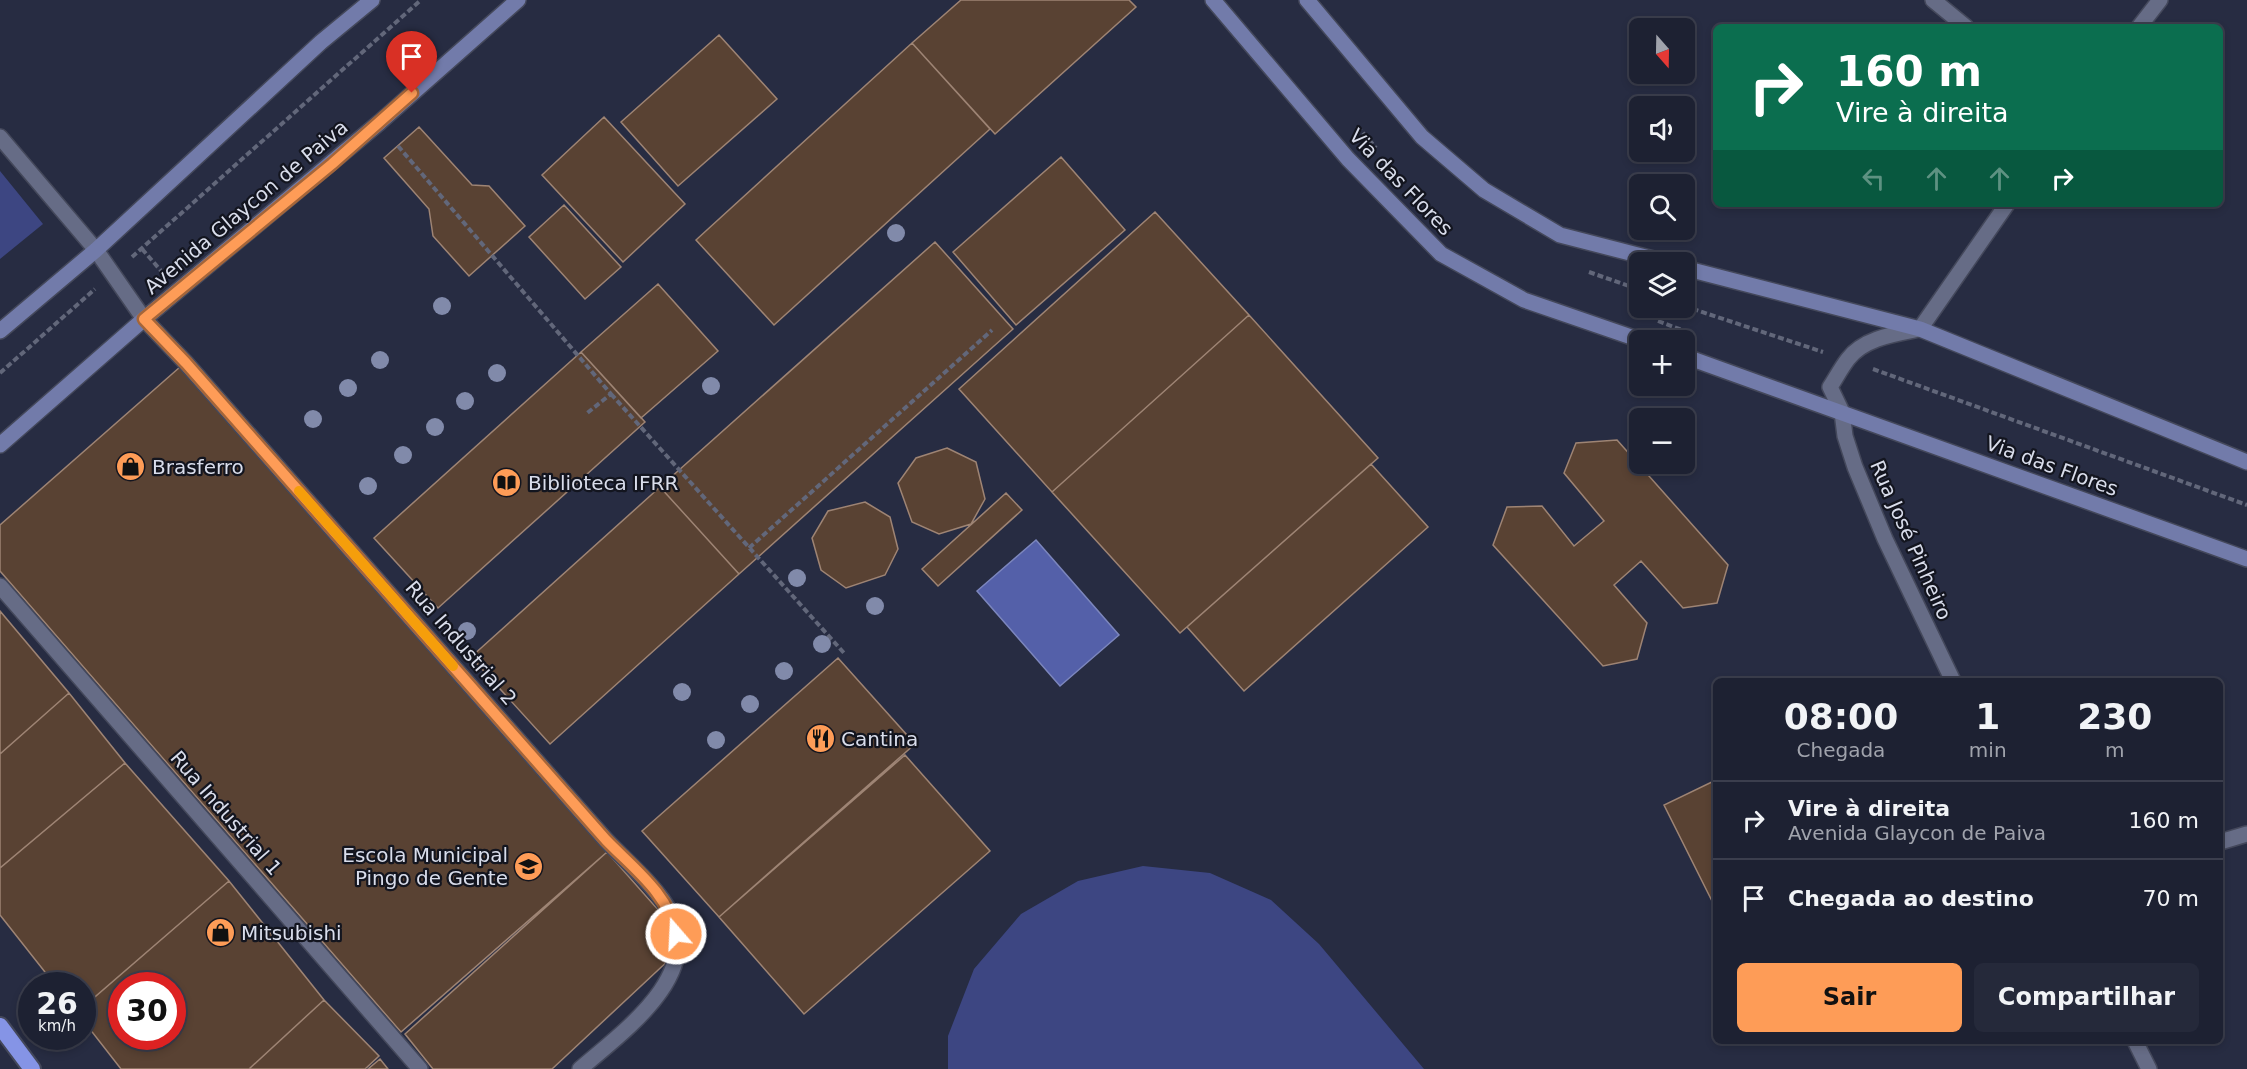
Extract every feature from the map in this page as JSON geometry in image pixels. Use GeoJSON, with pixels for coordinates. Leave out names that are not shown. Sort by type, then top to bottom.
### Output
{"type":"FeatureCollection","features":[{"type":"Feature","properties":{"kind":"highway"},"geometry":{"type":"LineString","coordinates":[[0,1026],[32,1069]]}},
{"type":"Feature","properties":{"kind":"main road"},"geometry":{"type":"LineString","coordinates":[[0,331],[96,250],[321,42],[372,0]]}},
{"type":"Feature","properties":{"kind":"main road","name":"Avenida Glaycon de Paiva"},"geometry":{"type":"LineString","coordinates":[[0,445],[144,319],[332,164],[518,0]]}},
{"type":"Feature","properties":{"kind":"main road","name":"Via das Flores"},"geometry":{"type":"LineString","coordinates":[[1213,0],[1348,159],[1441,255],[1524,300],[1629,336]]}},
{"type":"Feature","properties":{"kind":"main road"},"geometry":{"type":"LineString","coordinates":[[1307,0],[1422,137],[1484,190],[1560,235],[1629,253]]}},
{"type":"Feature","properties":{"kind":"main road"},"geometry":{"type":"LineString","coordinates":[[1695,271],[1920,329],[2247,462]]}},
{"type":"Feature","properties":{"kind":"main road","name":"Via das Flores"},"geometry":{"type":"LineString","coordinates":[[1695,360],[2247,559]]}},
{"type":"Feature","properties":{"kind":"street"},"geometry":{"type":"LineString","coordinates":[[1933,0],[1962,24]]}},
{"type":"Feature","properties":{"kind":"street"},"geometry":{"type":"LineString","coordinates":[[2141,24],[2160,0]]}},
{"type":"Feature","properties":{"kind":"street","name":"Rua Industrial 2"},"geometry":{"type":"LineString","coordinates":[[0,137],[96,250],[144,319],[186,363],[606,840],[662,900],[674,921],[678,949],[675,963],[663,989],[644,1012],[580,1069]]}},
{"type":"Feature","properties":{"kind":"street"},"geometry":{"type":"LineString","coordinates":[[1842,412],[1830,387],[1847,360],[1856,350],[1870,343],[1890,335],[1920,329],[2005,207]]}},
{"type":"Feature","properties":{"kind":"street","name":"Rua José Pinheiro"},"geometry":{"type":"LineString","coordinates":[[1842,412],[1845,436],[1855,467],[1916,608],[1951,678]]}},
{"type":"Feature","properties":{"kind":"street","name":"Rua Industrial 1"},"geometry":{"type":"LineString","coordinates":[[0,586],[420,1069]]}},
{"type":"Feature","properties":{"kind":"street"},"geometry":{"type":"LineString","coordinates":[[2223,841],[2247,834]]}},
{"type":"Feature","properties":{"kind":"street"},"geometry":{"type":"LineString","coordinates":[[2136,1044],[2149,1069]]}},
{"type":"Feature","properties":{"kind":"path"},"geometry":{"type":"LineString","coordinates":[[0,373],[421,0]]}},
{"type":"Feature","properties":{"kind":"path"},"geometry":{"type":"LineString","coordinates":[[1355,124],[1379,150]]}},
{"type":"Feature","properties":{"kind":"path"},"geometry":{"type":"LineString","coordinates":[[398,146],[611,394],[844,653]]}},
{"type":"Feature","properties":{"kind":"path"},"geometry":{"type":"LineString","coordinates":[[142,249],[166,276]]}},
{"type":"Feature","properties":{"kind":"path"},"geometry":{"type":"LineString","coordinates":[[1695,310],[1847,360],[2247,505]]}},
{"type":"Feature","properties":{"kind":"path"},"geometry":{"type":"LineString","coordinates":[[1656,320],[1681,330]]}},
{"type":"Feature","properties":{"kind":"path"},"geometry":{"type":"LineString","coordinates":[[749,548],[992,330]]}},
{"type":"Feature","properties":{"kind":"path"},"geometry":{"type":"LineString","coordinates":[[586,414],[611,394]]}},
{"type":"Feature","properties":{"kind":"shaded area"},"geometry":{"type":"Polygon","coordinates":[[[0,171],[43,224],[0,259],[0,171]]]}},
{"type":"Feature","properties":{"kind":"shaded area"},"geometry":{"type":"Polygon","coordinates":[[[1036,540],[1119,635],[1060,686],[977,591],[1036,540]]]}},
{"type":"Feature","properties":{"kind":"shaded area"},"geometry":{"type":"Polygon","coordinates":[[[1143,866],[1210,873],[1271,900],[1319,944],[1424,1069],[948,1069],[948,1036],[974,969],[1021,914],[1078,881],[1143,866]]]}},
{"type":"Feature","properties":{"kind":"building"},"geometry":{"type":"Polygon","coordinates":[[[961,0],[1129,0],[1136,7],[995,134],[912,43],[961,0]]]}},
{"type":"Feature","properties":{"kind":"building"},"geometry":{"type":"Polygon","coordinates":[[[719,35],[777,99],[678,186],[621,122],[719,35]]]}},
{"type":"Feature","properties":{"kind":"building"},"geometry":{"type":"Polygon","coordinates":[[[912,43],[990,129],[774,325],[696,240],[912,43]]]}},
{"type":"Feature","properties":{"kind":"building"},"geometry":{"type":"Polygon","coordinates":[[[604,117],[685,204],[623,262],[542,175],[604,117]]]}},
{"type":"Feature","properties":{"kind":"building"},"geometry":{"type":"Polygon","coordinates":[[[419,127],[472,185],[489,186],[525,226],[469,276],[433,236],[429,209],[384,158],[419,127]]]}},
{"type":"Feature","properties":{"kind":"building"},"geometry":{"type":"Polygon","coordinates":[[[1061,157],[1125,230],[1016,325],[953,252],[1061,157]]]}},
{"type":"Feature","properties":{"kind":"building"},"geometry":{"type":"Polygon","coordinates":[[[564,205],[621,267],[585,299],[529,237],[564,205]]]}},
{"type":"Feature","properties":{"kind":"building"},"geometry":{"type":"Polygon","coordinates":[[[1155,212],[1249,315],[1052,492],[959,389],[1155,212]]]}},
{"type":"Feature","properties":{"kind":"building"},"geometry":{"type":"Polygon","coordinates":[[[935,242],[1013,329],[739,574],[660,487],[935,242]]]}},
{"type":"Feature","properties":{"kind":"building"},"geometry":{"type":"Polygon","coordinates":[[[658,284],[718,351],[641,418],[581,352],[658,284]]]}},
{"type":"Feature","properties":{"kind":"building"},"geometry":{"type":"Polygon","coordinates":[[[1249,315],[1378,458],[1180,633],[1052,492],[1249,315]]]}},
{"type":"Feature","properties":{"kind":"building","name":"Biblioteca IFRR"},"geometry":{"type":"Polygon","coordinates":[[[581,352],[645,422],[438,608],[374,538],[581,352]]]}},
{"type":"Feature","properties":{"kind":"building"},"geometry":{"type":"Polygon","coordinates":[[[180,367],[607,852],[401,1032],[0,571],[0,525],[180,367]]]}},
{"type":"Feature","properties":{"kind":"building"},"geometry":{"type":"Polygon","coordinates":[[[1617,440],[1629,454],[1629,474],[1647,474],[1728,565],[1717,603],[1683,608],[1641,561],[1614,585],[1647,623],[1637,659],[1603,666],[1493,545],[1507,507],[1542,506],[1574,546],[1604,521],[1564,473],[1576,443],[1617,440]]]}},
{"type":"Feature","properties":{"kind":"building"},"geometry":{"type":"Polygon","coordinates":[[[947,448],[976,462],[985,499],[971,524],[939,534],[912,522],[898,483],[916,458],[947,448]]]}},
{"type":"Feature","properties":{"kind":"building"},"geometry":{"type":"Polygon","coordinates":[[[1371,464],[1428,527],[1244,691],[1187,627],[1371,464]]]}},
{"type":"Feature","properties":{"kind":"building"},"geometry":{"type":"Polygon","coordinates":[[[660,487],[739,574],[550,744],[471,657],[660,487]]]}},
{"type":"Feature","properties":{"kind":"building"},"geometry":{"type":"Polygon","coordinates":[[[1006,493],[1022,510],[938,586],[922,569],[1006,493]]]}},
{"type":"Feature","properties":{"kind":"building"},"geometry":{"type":"Polygon","coordinates":[[[865,502],[890,517],[898,549],[885,575],[846,588],[821,570],[812,538],[828,511],[865,502]]]}},
{"type":"Feature","properties":{"kind":"building"},"geometry":{"type":"Polygon","coordinates":[[[0,611],[69,693],[0,754],[0,611]]]}},
{"type":"Feature","properties":{"kind":"building"},"geometry":{"type":"Polygon","coordinates":[[[838,658],[915,744],[719,917],[642,831],[838,658]]]}},
{"type":"Feature","properties":{"kind":"building"},"geometry":{"type":"Polygon","coordinates":[[[69,693],[125,763],[0,868],[0,754],[69,693]]]}},
{"type":"Feature","properties":{"kind":"building"},"geometry":{"type":"Polygon","coordinates":[[[905,755],[990,851],[804,1014],[719,917],[905,755]]]}},
{"type":"Feature","properties":{"kind":"building"},"geometry":{"type":"Polygon","coordinates":[[[125,763],[229,881],[124,972],[108,972],[108,986],[96,996],[96,972],[45,972],[0,915],[0,868],[125,763]]]}},
{"type":"Feature","properties":{"kind":"building"},"geometry":{"type":"Polygon","coordinates":[[[1713,781],[1713,900],[1712,901],[1664,805],[1713,781]]]}},
{"type":"Feature","properties":{"kind":"building"},"geometry":{"type":"Polygon","coordinates":[[[607,852],[668,921],[671,958],[552,1069],[433,1069],[405,1034],[607,852]]]}},
{"type":"Feature","properties":{"kind":"building","name":"Mitsubishi"},"geometry":{"type":"Polygon","coordinates":[[[229,881],[324,1000],[249,1069],[121,1069],[96,1037],[96,996],[108,986],[108,1050],[186,1050],[186,972],[124,972],[229,881]]]}},
{"type":"Feature","properties":{"kind":"building"},"geometry":{"type":"Polygon","coordinates":[[[324,1000],[379,1056],[365,1069],[249,1069],[324,1000]]]}},
{"type":"Feature","properties":{"kind":"building"},"geometry":{"type":"Polygon","coordinates":[[[380,1059],[388,1069],[368,1069],[380,1059]]]}},
{"type":"Feature","properties":{"kind":"slow traffic"},"geometry":{"type":"LineString","coordinates":[[299,491],[453,666]]}},
{"type":"Feature","properties":{"kind":"place","name":"Brasferro"},"geometry":{"type":"Point","coordinates":[131,467]}},
{"type":"Feature","properties":{"kind":"place","name":"Biblioteca IFRR"},"geometry":{"type":"Point","coordinates":[507,483]}},
{"type":"Feature","properties":{"kind":"place","name":"Cantina"},"geometry":{"type":"Point","coordinates":[820,739]}},
{"type":"Feature","properties":{"kind":"place","name":"Escola Municipal Pingo de Gente"},"geometry":{"type":"Point","coordinates":[529,866]}},
{"type":"Feature","properties":{"kind":"place","name":"Mitsubishi"},"geometry":{"type":"Point","coordinates":[220,933]}},
{"type":"Feature","properties":{"kind":"route"},"geometry":{"type":"LineString","coordinates":[[412,93],[332,164],[144,319],[186,363],[606,840],[662,900],[674,921],[676,934]]}}]}
